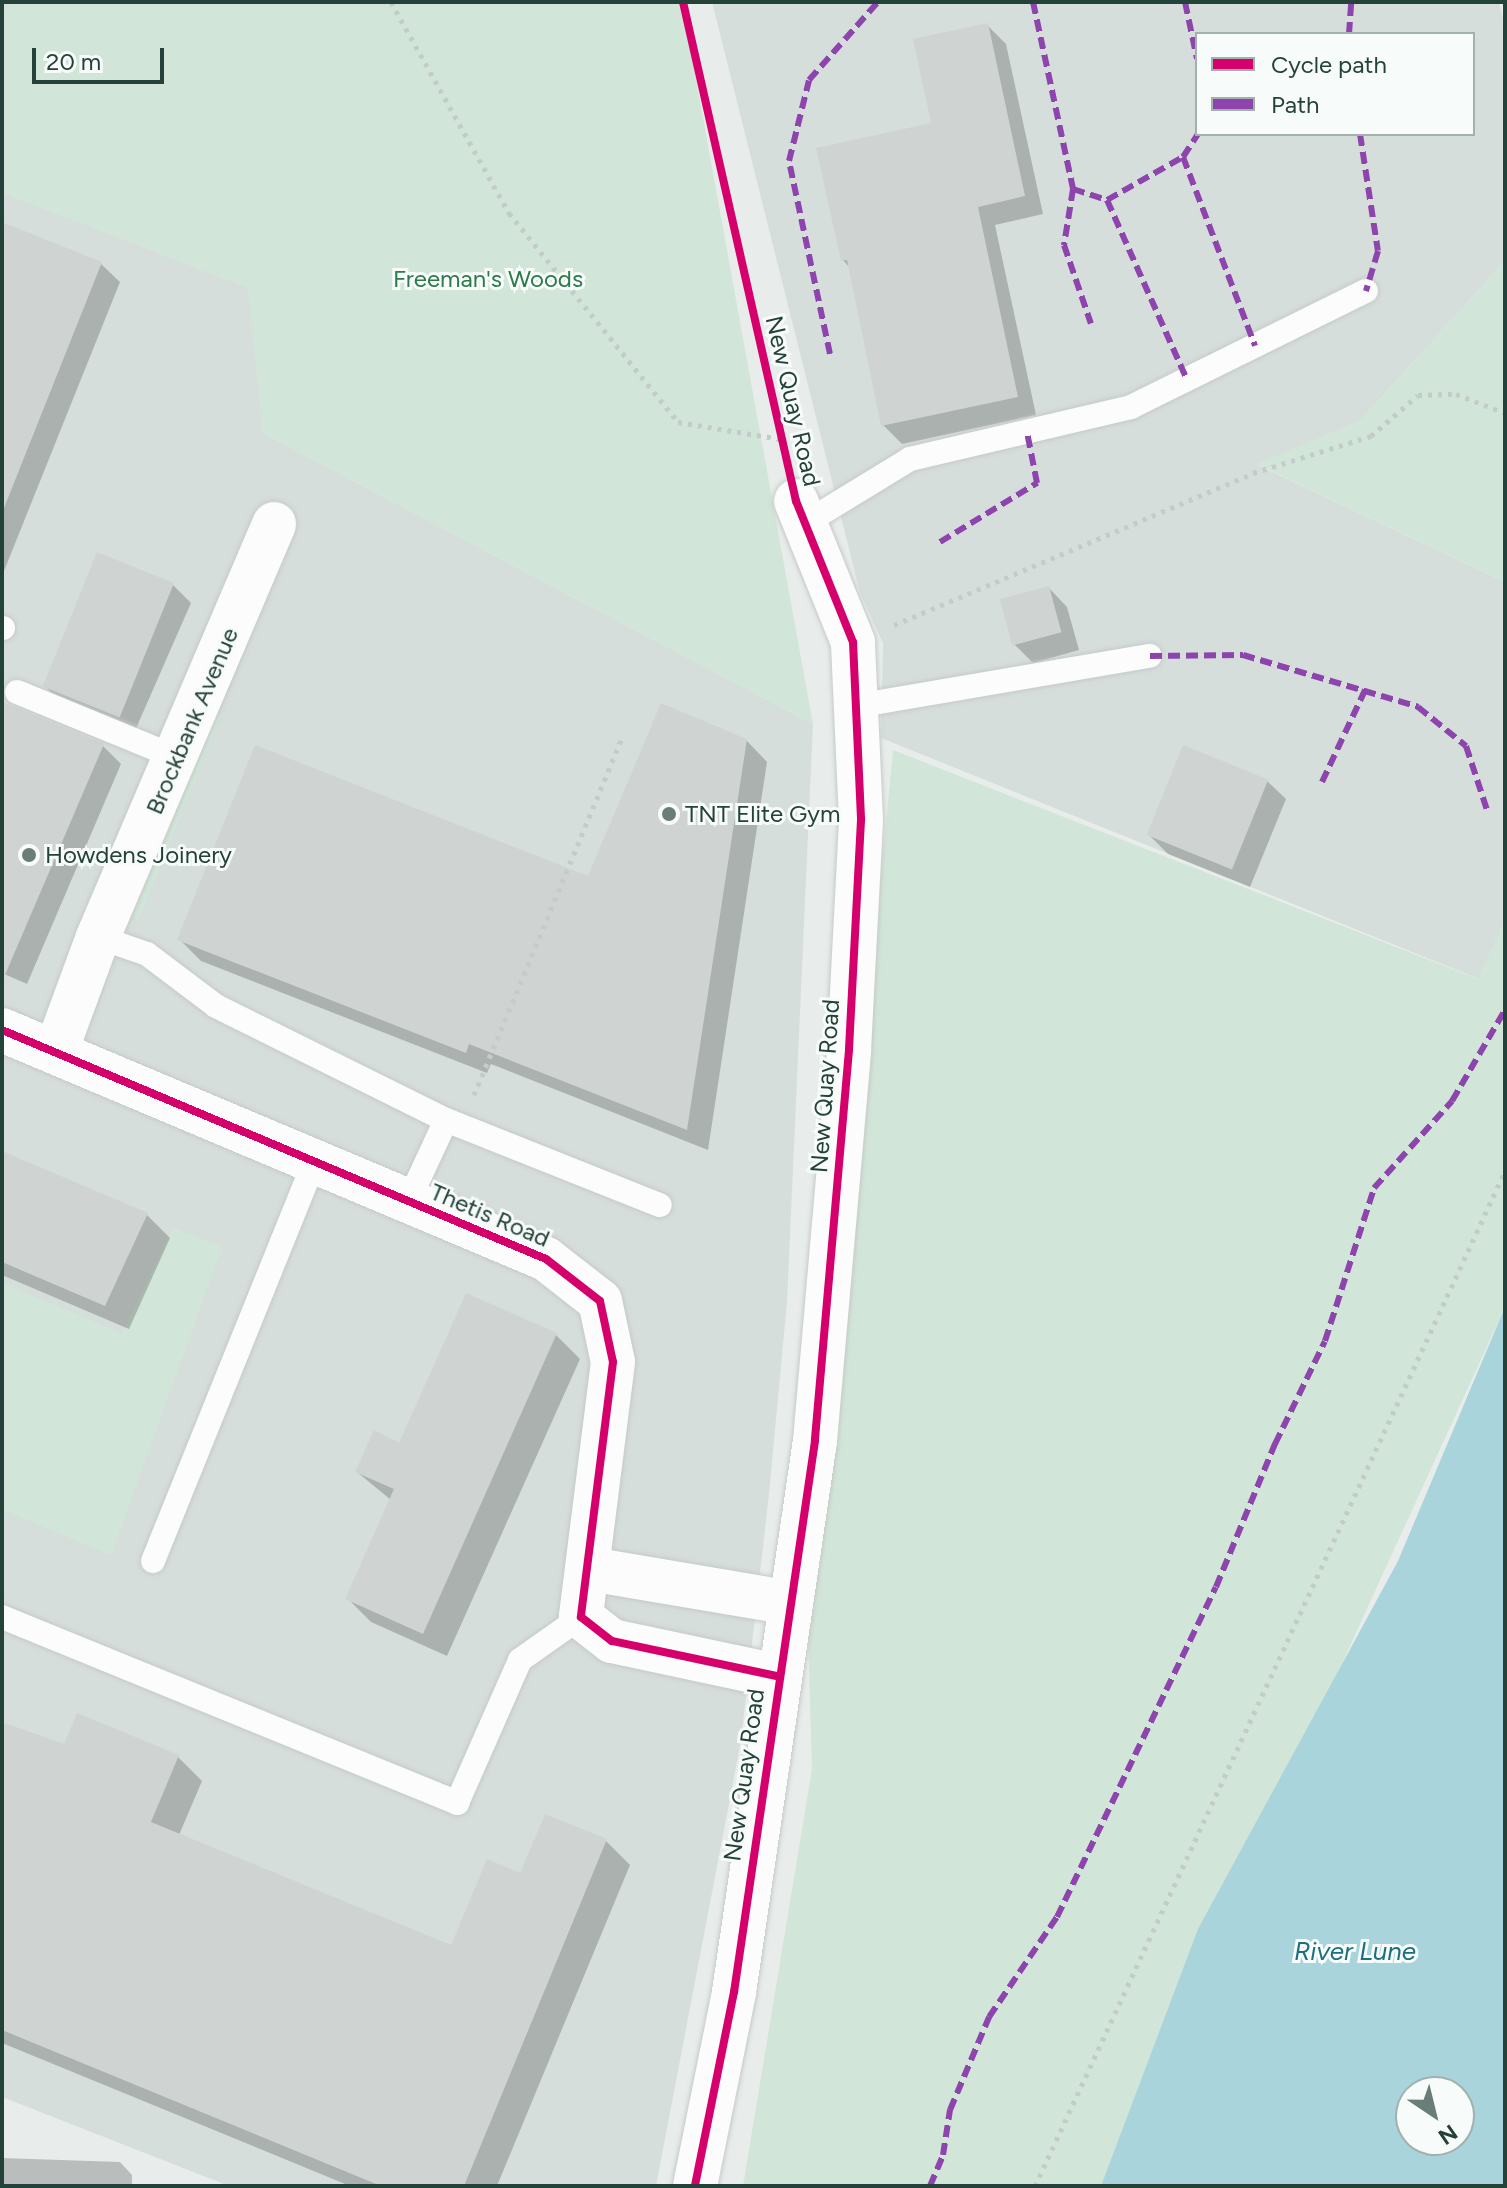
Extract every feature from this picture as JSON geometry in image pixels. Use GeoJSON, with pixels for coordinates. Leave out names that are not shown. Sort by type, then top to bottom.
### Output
{"type":"FeatureCollection","features":[{"type":"Feature","properties":{"kind":"street","name":"New Quay Road"},"geometry":{"type":"LineString","coordinates":[[695,2186],[734,1992],[777,1676],[815,1441],[849,1050],[861,820],[853,642],[799,513]]}},
{"type":"Feature","properties":{"kind":"street","name":"Brockbank Avenue"},"geometry":{"type":"LineString","coordinates":[[56,1051],[98,937],[178,758],[274,524]]}},
{"type":"Feature","properties":{"kind":"street","name":"Thetis Road"},"geometry":{"type":"LineString","coordinates":[[2,1030],[546,1259],[600,1301],[613,1362],[590,1569],[581,1617]]}},
{"type":"Feature","properties":{"kind":"street"},"geometry":{"type":"LineString","coordinates":[[590,1569],[791,1603]]}},
{"type":"Feature","properties":{"kind":"street"},"geometry":{"type":"LineString","coordinates":[[581,1617],[612,1641],[777,1676]]}},
{"type":"Feature","properties":{"kind":"lane"},"geometry":{"type":"LineString","coordinates":[[799,513],[910,459],[1131,407],[1366,291]]}},
{"type":"Feature","properties":{"kind":"lane"},"geometry":{"type":"LineString","coordinates":[[856,706],[1150,656]]}},
{"type":"Feature","properties":{"kind":"lane"},"geometry":{"type":"LineString","coordinates":[[17,692],[178,758]]}},
{"type":"Feature","properties":{"kind":"lane"},"geometry":{"type":"LineString","coordinates":[[98,937],[147,954],[216,1006],[454,1123],[660,1205]]}},
{"type":"Feature","properties":{"kind":"lane"},"geometry":{"type":"LineString","coordinates":[[408,1202],[454,1123]]}},
{"type":"Feature","properties":{"kind":"lane"},"geometry":{"type":"LineString","coordinates":[[153,1561],[314,1163]]}},
{"type":"Feature","properties":{"kind":"lane"},"geometry":{"type":"LineString","coordinates":[[2,1617],[457,1803],[520,1660],[581,1617]]}},
{"type":"Feature","properties":{"kind":"path"},"geometry":{"type":"LineString","coordinates":[[391,2],[509,213],[678,422],[781,439]]}},
{"type":"Feature","properties":{"kind":"path"},"geometry":{"type":"LineString","coordinates":[[853,642],[1253,473],[1371,436],[1418,395],[1456,394],[1505,413]]}},
{"type":"Feature","properties":{"kind":"path"},"geometry":{"type":"LineString","coordinates":[[454,1123],[622,738]]}},
{"type":"Feature","properties":{"kind":"path"},"geometry":{"type":"LineString","coordinates":[[1035,2186],[1505,1171]]}},
{"type":"Feature","properties":{"kind":"shaded area"},"geometry":{"type":"Polygon","coordinates":[[[712,2],[1499,2],[1505,27],[1505,261],[1360,421],[1258,465],[1505,582],[1505,920],[1479,979],[881,738],[883,643],[860,593],[712,2]]]}},
{"type":"Feature","properties":{"kind":"shaded area"},"geometry":{"type":"Polygon","coordinates":[[[2,192],[249,288],[263,433],[813,724],[787,1302],[769,1494],[741,1741],[656,2186],[229,2186],[2,2097],[2,192]]]}},
{"type":"Feature","properties":{"kind":"green space","name":"Freeman's Woods"},"geometry":{"type":"Polygon","coordinates":[[[2,2],[682,2],[813,724],[263,433],[248,288],[2,192],[2,2]]]}},
{"type":"Feature","properties":{"kind":"green space"},"geometry":{"type":"Polygon","coordinates":[[[1505,261],[1505,582],[1257,464],[1360,421],[1505,261]]]}},
{"type":"Feature","properties":{"kind":"green space"},"geometry":{"type":"Polygon","coordinates":[[[222,714],[137,923],[132,909],[205,725],[222,714]]]}},
{"type":"Feature","properties":{"kind":"green space"},"geometry":{"type":"Polygon","coordinates":[[[893,750],[1478,979],[1505,920],[1505,1307],[1103,2186],[743,2186],[812,1769],[808,1635],[893,750]]]}},
{"type":"Feature","properties":{"kind":"green space"},"geometry":{"type":"Polygon","coordinates":[[[173,1228],[222,1247],[111,1555],[2,1509],[2,1283],[122,1334],[173,1228]]]}},
{"type":"Feature","properties":{"kind":"water","name":"River Lune"},"geometry":{"type":"Polygon","coordinates":[[[1505,1307],[1505,2186],[1101,2186],[1198,1929],[1398,1561],[1505,1307]]]}},
{"type":"Feature","properties":{"kind":"building"},"geometry":{"type":"Polygon","coordinates":[[[988,23],[1025,196],[978,207],[1018,397],[881,426],[847,260],[841,261],[816,148],[931,123],[913,39],[988,23]]]}},
{"type":"Feature","properties":{"kind":"building"},"geometry":{"type":"Polygon","coordinates":[[[2,222],[102,262],[4,508],[2,508],[2,222]]]}},
{"type":"Feature","properties":{"kind":"building"},"geometry":{"type":"Polygon","coordinates":[[[97,552],[174,583],[120,718],[43,686],[97,552]]]}},
{"type":"Feature","properties":{"kind":"building"},"geometry":{"type":"Polygon","coordinates":[[[1049,586],[1061,632],[1012,646],[1000,599],[1049,586]]]}},
{"type":"Feature","properties":{"kind":"building","name":"Howdens Joinery"},"geometry":{"type":"Polygon","coordinates":[[[2,702],[104,744],[2,982],[2,702]]]}},
{"type":"Feature","properties":{"kind":"building"},"geometry":{"type":"Polygon","coordinates":[[[661,703],[747,739],[687,1130],[469,1044],[466,1053],[177,940],[255,745],[588,876],[661,703]]]}},
{"type":"Feature","properties":{"kind":"building"},"geometry":{"type":"Polygon","coordinates":[[[1183,745],[1268,779],[1232,869],[1147,835],[1183,745]]]}},
{"type":"Feature","properties":{"kind":"building"},"geometry":{"type":"Polygon","coordinates":[[[2,1151],[148,1213],[105,1306],[2,1262],[2,1151]]]}},
{"type":"Feature","properties":{"kind":"building"},"geometry":{"type":"Polygon","coordinates":[[[466,1293],[557,1333],[423,1634],[345,1599],[394,1489],[355,1472],[374,1430],[399,1443],[466,1293]]]}},
{"type":"Feature","properties":{"kind":"building"},"geometry":{"type":"Polygon","coordinates":[[[77,1713],[179,1755],[151,1822],[451,1945],[487,1859],[520,1873],[545,1814],[607,1839],[464,2186],[381,2186],[2,2030],[2,1722],[64,1744],[77,1713]]]}},
{"type":"Feature","properties":{"kind":"marked path"},"geometry":{"type":"LineString","coordinates":[[830,354],[789,161],[809,80],[878,2]]}},
{"type":"Feature","properties":{"kind":"marked path"},"geometry":{"type":"LineString","coordinates":[[1033,2],[1073,189],[1107,200],[1183,157],[1197,136]]}},
{"type":"Feature","properties":{"kind":"marked path"},"geometry":{"type":"LineString","coordinates":[[1185,2],[1195,50]]}},
{"type":"Feature","properties":{"kind":"marked path"},"geometry":{"type":"LineString","coordinates":[[1349,32],[1351,2]]}},
{"type":"Feature","properties":{"kind":"marked path"},"geometry":{"type":"LineString","coordinates":[[1360,136],[1378,251],[1366,291]]}},
{"type":"Feature","properties":{"kind":"marked path"},"geometry":{"type":"LineString","coordinates":[[1183,157],[1255,346]]}},
{"type":"Feature","properties":{"kind":"marked path"},"geometry":{"type":"LineString","coordinates":[[1073,189],[1064,245],[1091,324]]}},
{"type":"Feature","properties":{"kind":"marked path"},"geometry":{"type":"LineString","coordinates":[[1107,200],[1187,380]]}},
{"type":"Feature","properties":{"kind":"marked path"},"geometry":{"type":"LineString","coordinates":[[940,542],[1037,483],[1027,432]]}},
{"type":"Feature","properties":{"kind":"marked path"},"geometry":{"type":"LineString","coordinates":[[1150,656],[1243,655],[1418,707],[1466,746],[1488,813]]}},
{"type":"Feature","properties":{"kind":"marked path"},"geometry":{"type":"LineString","coordinates":[[1322,782],[1365,690]]}},
{"type":"Feature","properties":{"kind":"marked path"},"geometry":{"type":"LineString","coordinates":[[930,2186],[943,2155],[950,2110],[989,2017],[1057,1917],[1216,1587],[1275,1444],[1325,1341],[1374,1188],[1452,1101],[1505,1010]]}},
{"type":"Feature","properties":{"kind":"cycle path"},"geometry":{"type":"LineString","coordinates":[[683,2],[796,501],[853,642],[861,820],[849,1050],[815,1441],[734,1992],[695,2186]]}},
{"type":"Feature","properties":{"kind":"cycle path"},"geometry":{"type":"LineString","coordinates":[[2,1030],[546,1259],[600,1301],[613,1362],[581,1617],[612,1641],[777,1676]]}},
{"type":"Feature","properties":{"kind":"place","name":"TNT Elite Gym"},"geometry":{"type":"Point","coordinates":[669,814]}},
{"type":"Feature","properties":{"kind":"place","name":"Howdens Joinery"},"geometry":{"type":"Point","coordinates":[29,855]}}]}
